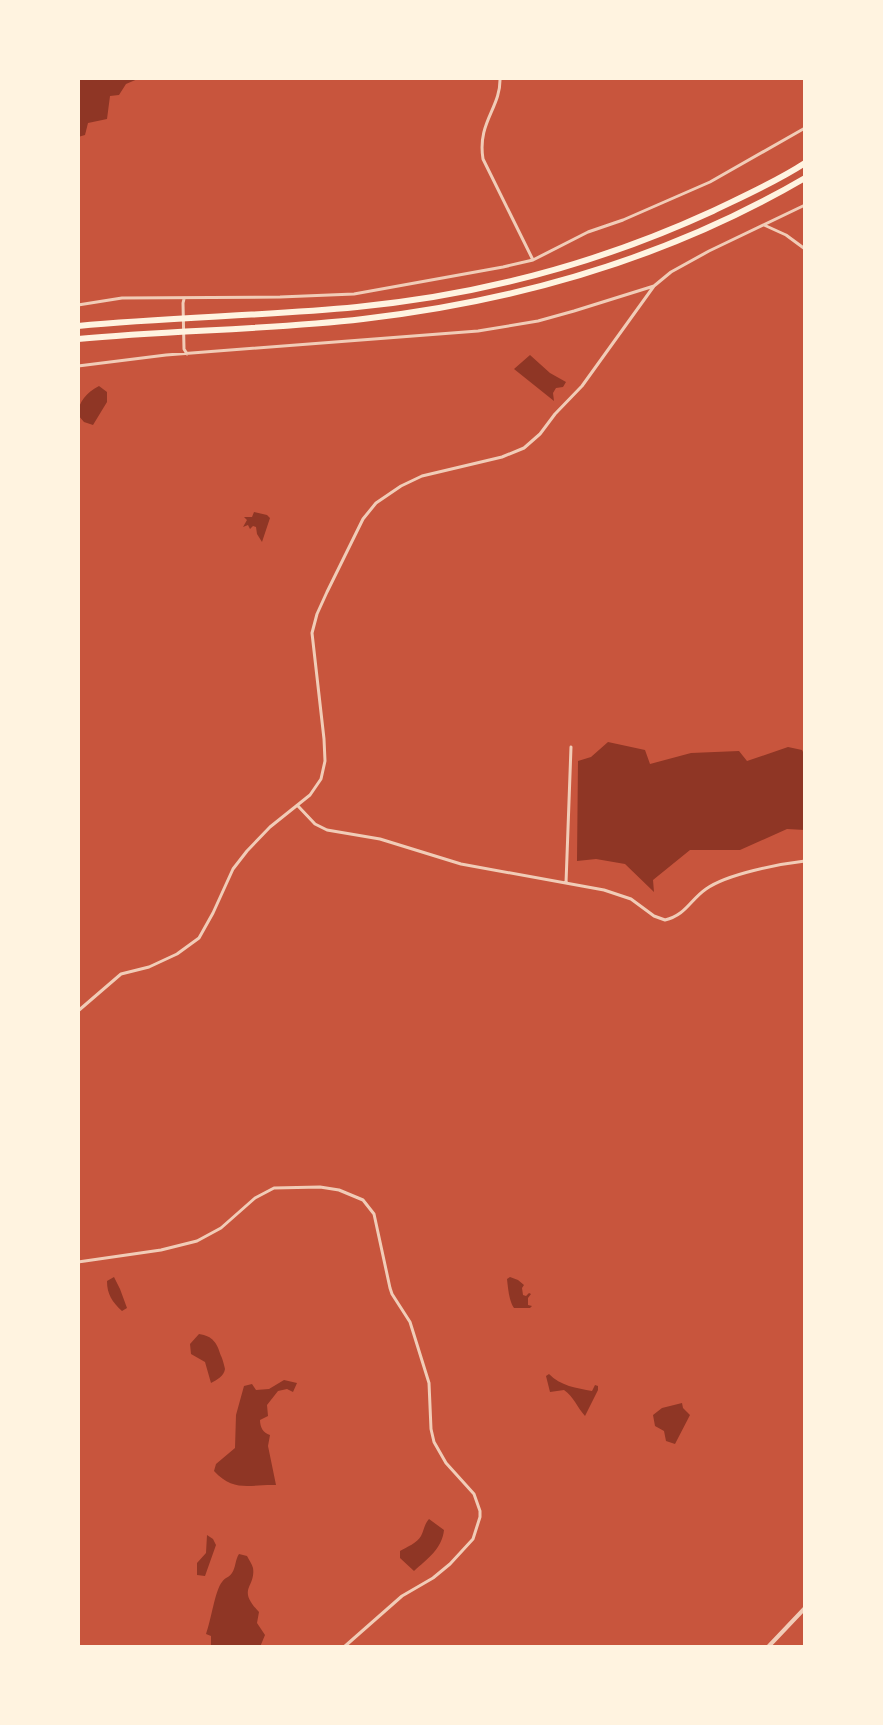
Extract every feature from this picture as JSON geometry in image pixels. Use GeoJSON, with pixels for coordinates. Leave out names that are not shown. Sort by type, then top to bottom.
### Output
{"type":"FeatureCollection","features":[{"type":"Feature","properties":{"kind":"highway"},"geometry":{"type":"LineString","coordinates":[[78,326],[359,307],[521,280],[603,255],[677,227],[805,163]]}},
{"type":"Feature","properties":{"kind":"highway"},"geometry":{"type":"LineString","coordinates":[[78,339],[360,320],[480,302],[563,281],[620,262],[753,206],[805,178]]}},
{"type":"Feature","properties":{"kind":"street"},"geometry":{"type":"LineString","coordinates":[[500,78],[499,94],[483,132],[481,148],[483,159],[533,260]]}},
{"type":"Feature","properties":{"kind":"street"},"geometry":{"type":"LineString","coordinates":[[78,305],[122,298],[184,300],[354,294],[476,274],[533,260],[588,232],[710,182],[805,128]]}},
{"type":"Feature","properties":{"kind":"street"},"geometry":{"type":"LineString","coordinates":[[78,1011],[121,974],[149,967],[177,954],[199,938],[233,869],[270,827],[310,795],[321,779],[325,761],[312,633],[317,614],[363,519],[376,503],[422,476],[502,457],[524,448],[582,386],[654,286],[671,272],[709,251],[805,205]]}},
{"type":"Feature","properties":{"kind":"street"},"geometry":{"type":"LineString","coordinates":[[764,225],[786,235],[805,249]]}},
{"type":"Feature","properties":{"kind":"street"},"geometry":{"type":"LineString","coordinates":[[78,366],[166,355],[478,331],[550,318],[654,286]]}},
{"type":"Feature","properties":{"kind":"street"},"geometry":{"type":"LineString","coordinates":[[184,300],[184,349],[187,354]]}},
{"type":"Feature","properties":{"kind":"street"},"geometry":{"type":"LineString","coordinates":[[566,883],[571,747]]}},
{"type":"Feature","properties":{"kind":"street"},"geometry":{"type":"LineString","coordinates":[[298,806],[315,824],[327,830],[380,839],[461,864],[622,896],[665,920],[682,912],[706,889],[720,882],[805,861]]}},
{"type":"Feature","properties":{"kind":"street"},"geometry":{"type":"LineString","coordinates":[[78,1262],[197,1241],[221,1228],[255,1198],[274,1188],[320,1187],[339,1190],[359,1197],[371,1207],[392,1294],[410,1322],[429,1383],[434,1442],[446,1463],[474,1494],[480,1511],[473,1539],[450,1564],[402,1596],[344,1647]]}},
{"type":"Feature","properties":{"kind":"street"},"geometry":{"type":"LineString","coordinates":[[768,1647],[805,1608]]}},
{"type":"Feature","properties":{"kind":"shaded area"},"geometry":{"type":"Polygon","coordinates":[[[78,78],[140,78],[126,84],[119,95],[110,96],[107,119],[88,123],[85,135],[78,137],[78,78]]]}},
{"type":"Feature","properties":{"kind":"shaded area"},"geometry":{"type":"Polygon","coordinates":[[[530,355],[550,373],[566,382],[563,387],[556,388],[554,401],[514,369],[530,355]]]}},
{"type":"Feature","properties":{"kind":"shaded area"},"geometry":{"type":"Polygon","coordinates":[[[99,386],[107,392],[107,402],[93,425],[84,422],[78,410],[84,398],[99,386]]]}},
{"type":"Feature","properties":{"kind":"shaded area"},"geometry":{"type":"Polygon","coordinates":[[[254,512],[270,518],[262,542],[256,527],[243,527],[247,520],[244,517],[252,517],[254,512]]]}},
{"type":"Feature","properties":{"kind":"shaded area"},"geometry":{"type":"Polygon","coordinates":[[[608,742],[645,750],[650,764],[691,753],[739,751],[747,761],[788,747],[802,750],[805,756],[805,830],[787,829],[740,850],[690,850],[653,880],[654,892],[625,864],[596,859],[577,861],[578,761],[591,757],[608,742]]]}},
{"type":"Feature","properties":{"kind":"shaded area"},"geometry":{"type":"Polygon","coordinates":[[[114,1277],[127,1308],[122,1311],[108,1290],[107,1281],[114,1277]]]}},
{"type":"Feature","properties":{"kind":"shaded area"},"geometry":{"type":"Polygon","coordinates":[[[510,1277],[524,1285],[523,1295],[531,1294],[528,1298],[530,1308],[514,1308],[507,1279],[510,1277]]]}},
{"type":"Feature","properties":{"kind":"shaded area"},"geometry":{"type":"Polygon","coordinates":[[[199,1334],[214,1341],[225,1367],[222,1376],[211,1383],[205,1362],[191,1354],[190,1344],[199,1334]]]}},
{"type":"Feature","properties":{"kind":"shaded area"},"geometry":{"type":"Polygon","coordinates":[[[549,1374],[575,1387],[592,1391],[595,1385],[598,1386],[585,1416],[564,1390],[550,1392],[546,1376],[549,1374]]]}},
{"type":"Feature","properties":{"kind":"shaded area"},"geometry":{"type":"Polygon","coordinates":[[[284,1380],[297,1383],[293,1392],[287,1389],[278,1391],[267,1405],[268,1416],[260,1420],[262,1429],[270,1435],[268,1446],[276,1485],[243,1486],[221,1478],[214,1471],[216,1464],[235,1448],[236,1415],[244,1386],[252,1384],[256,1390],[269,1389],[284,1380]]]}},
{"type":"Feature","properties":{"kind":"shaded area"},"geometry":{"type":"Polygon","coordinates":[[[682,1403],[690,1415],[675,1444],[666,1441],[664,1431],[655,1426],[653,1415],[662,1408],[682,1403]]]}},
{"type":"Feature","properties":{"kind":"shaded area"},"geometry":{"type":"Polygon","coordinates":[[[429,1519],[444,1530],[443,1537],[433,1553],[414,1571],[400,1558],[400,1551],[419,1538],[429,1519]]]}},
{"type":"Feature","properties":{"kind":"shaded area"},"geometry":{"type":"Polygon","coordinates":[[[207,1535],[216,1545],[205,1576],[197,1575],[197,1563],[206,1553],[207,1535]]]}},
{"type":"Feature","properties":{"kind":"shaded area"},"geometry":{"type":"Polygon","coordinates":[[[239,1554],[247,1556],[253,1566],[248,1593],[259,1612],[257,1623],[265,1635],[260,1647],[211,1647],[211,1636],[206,1634],[215,1599],[224,1579],[231,1575],[239,1554]]]}}]}
